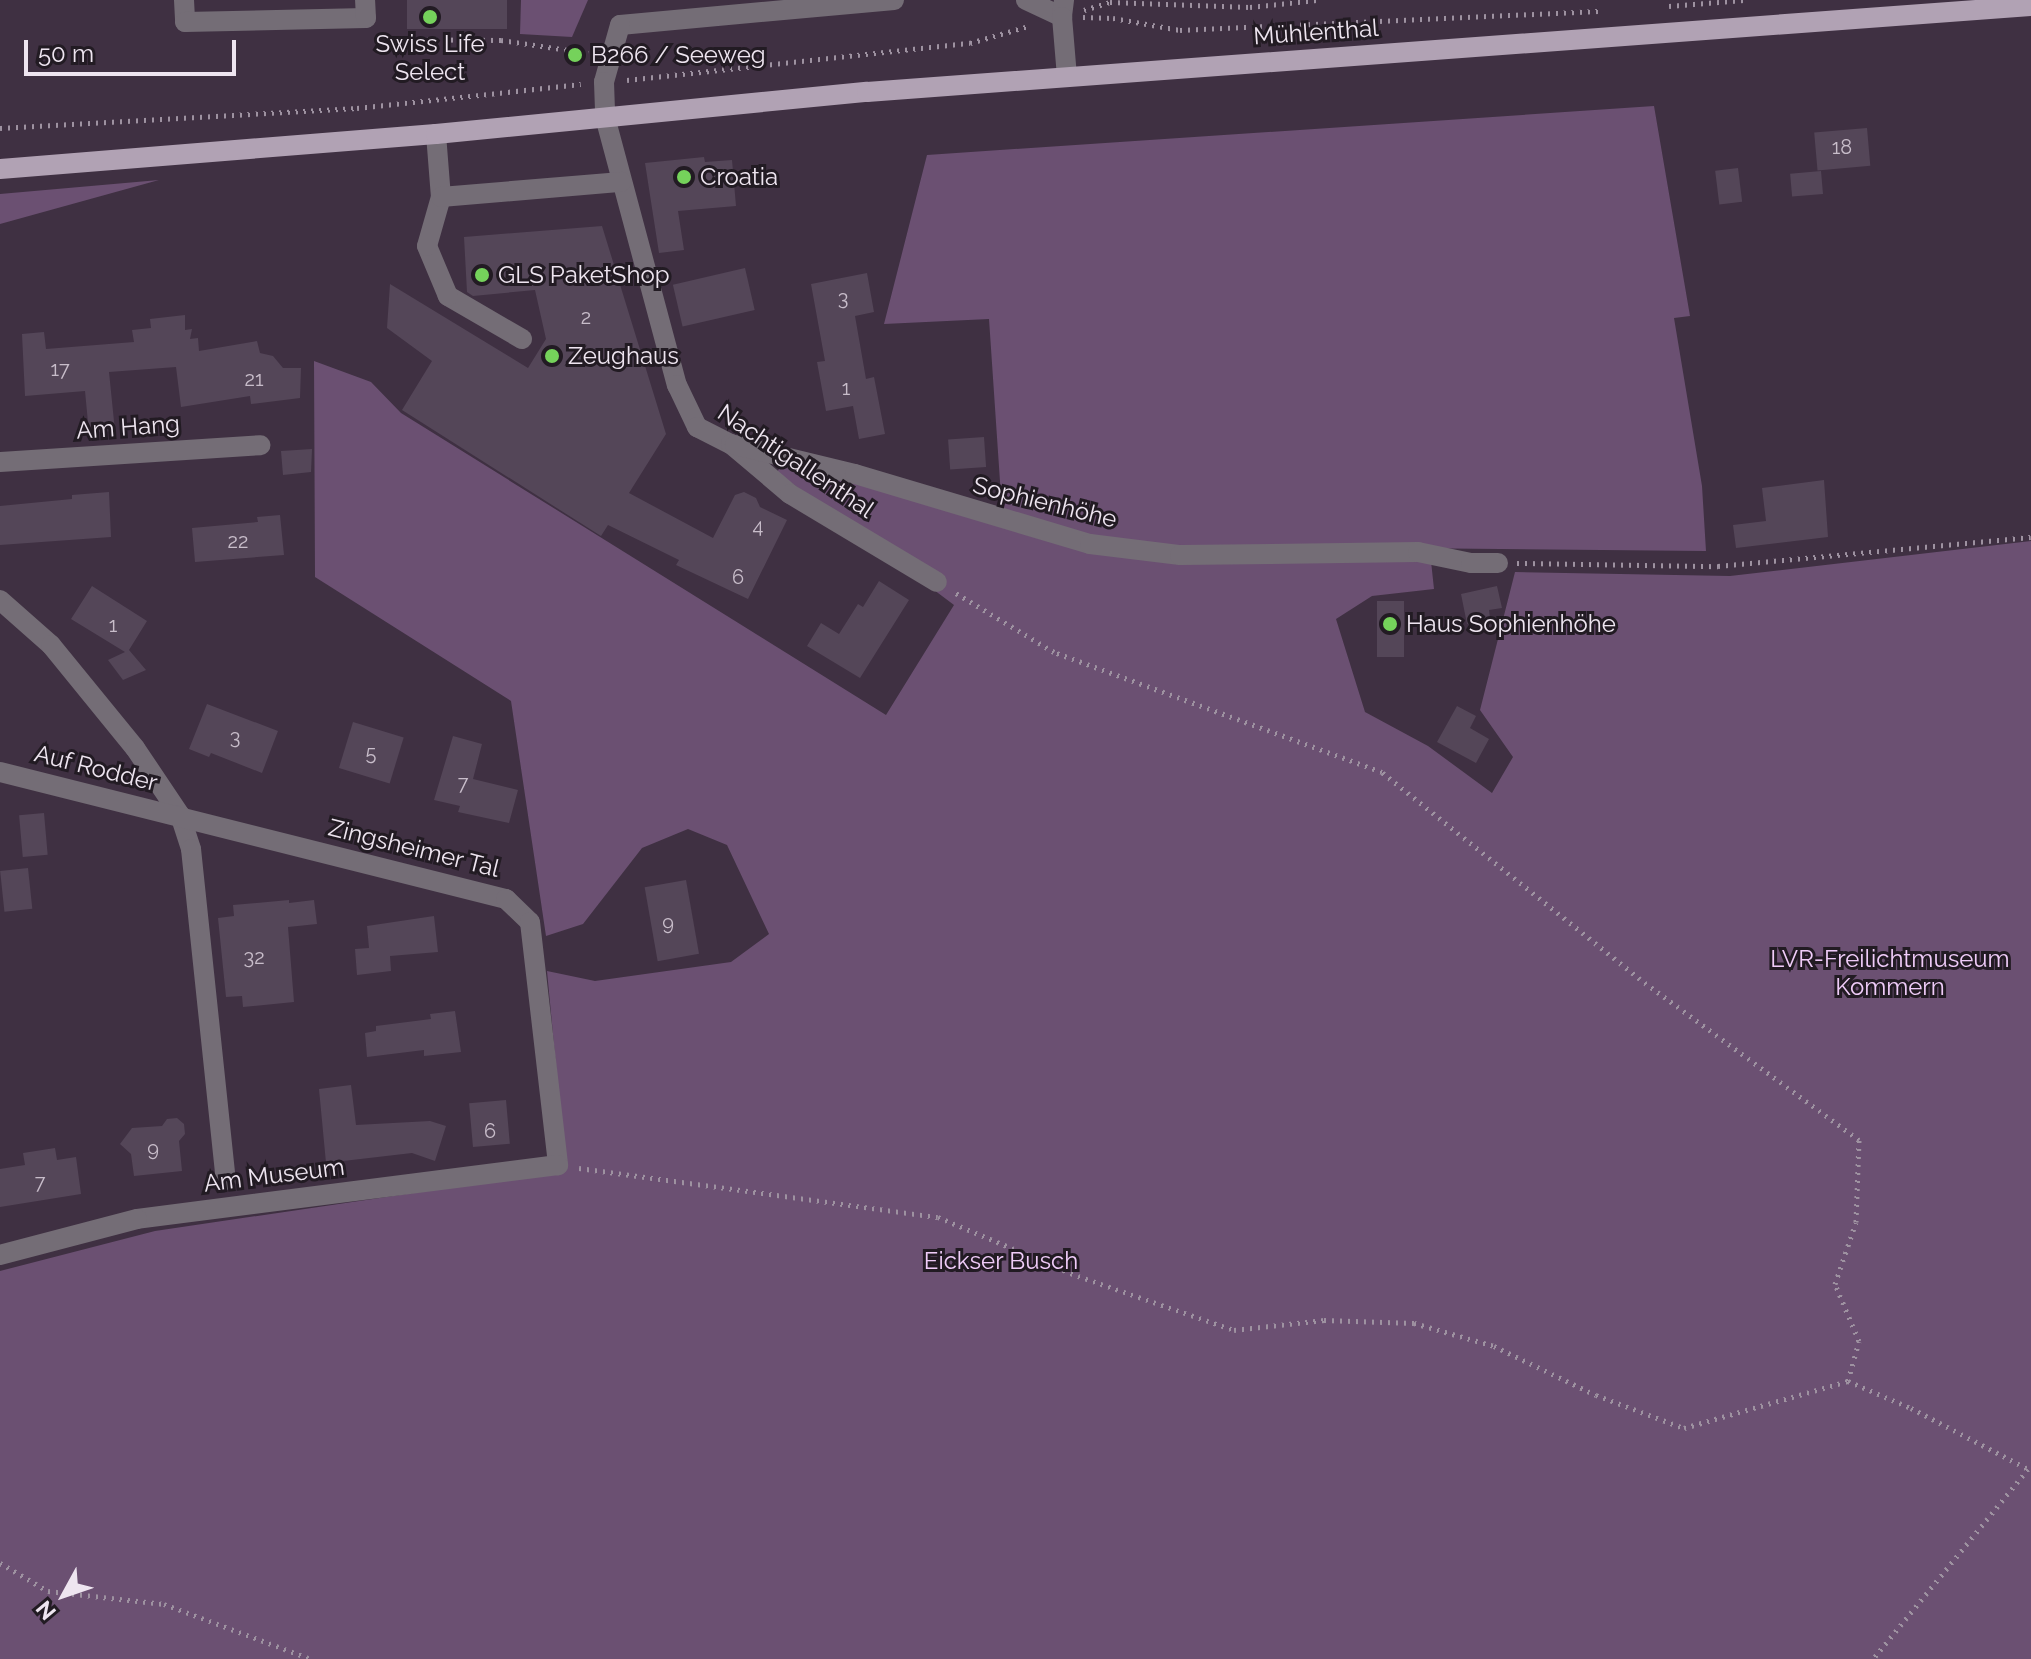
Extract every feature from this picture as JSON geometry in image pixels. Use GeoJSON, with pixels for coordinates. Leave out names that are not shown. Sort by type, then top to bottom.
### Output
{"type":"FeatureCollection","features":[{"type":"Feature","properties":{"kind":"main road","name":"Mühlenthal"},"geometry":{"type":"LineString","coordinates":[[0,169],[436,134],[1067,76],[2031,6]]}},
{"type":"Feature","properties":{"kind":"street"},"geometry":{"type":"LineString","coordinates":[[184,0],[185,22],[366,9]]}},
{"type":"Feature","properties":{"kind":"street","name":"Nachtigallenthal"},"geometry":{"type":"LineString","coordinates":[[894,0],[620,25],[604,82],[605,117],[677,385],[697,427],[731,444],[790,494],[937,582]]}},
{"type":"Feature","properties":{"kind":"street"},"geometry":{"type":"LineString","coordinates":[[1026,0],[1060,6],[1067,76]]}},
{"type":"Feature","properties":{"kind":"street"},"geometry":{"type":"LineString","coordinates":[[436,134],[441,197],[427,246],[448,296],[522,339]]}},
{"type":"Feature","properties":{"kind":"street"},"geometry":{"type":"LineString","coordinates":[[441,197],[621,182]]}},
{"type":"Feature","properties":{"kind":"street","name":"Sophienhöhe"},"geometry":{"type":"LineString","coordinates":[[731,444],[855,474],[1090,544],[1180,555],[1418,552],[1471,563],[1498,563]]}},
{"type":"Feature","properties":{"kind":"street","name":"Am Hang"},"geometry":{"type":"LineString","coordinates":[[0,462],[260,445]]}},
{"type":"Feature","properties":{"kind":"street"},"geometry":{"type":"LineString","coordinates":[[0,600],[51,645],[135,748],[180,815],[191,849],[226,1180]]}},
{"type":"Feature","properties":{"kind":"street","name":"Auf Rodder"},"geometry":{"type":"LineString","coordinates":[[0,772],[180,815]]}},
{"type":"Feature","properties":{"kind":"street","name":"Zingsheimer Tal"},"geometry":{"type":"LineString","coordinates":[[180,815],[506,899],[530,922],[558,1165]]}},
{"type":"Feature","properties":{"kind":"street","name":"Am Museum"},"geometry":{"type":"LineString","coordinates":[[0,1255],[137,1219],[558,1165]]}},
{"type":"Feature","properties":{"kind":"path"},"geometry":{"type":"LineString","coordinates":[[1110,0],[1250,7],[1317,0]]}},
{"type":"Feature","properties":{"kind":"path"},"geometry":{"type":"LineString","coordinates":[[1666,6],[1744,0]]}},
{"type":"Feature","properties":{"kind":"path"},"geometry":{"type":"LineString","coordinates":[[0,128],[357,108],[970,43],[1060,6],[1180,30],[1604,11]]}},
{"type":"Feature","properties":{"kind":"path"},"geometry":{"type":"LineString","coordinates":[[366,9],[379,39],[501,40],[572,51]]}},
{"type":"Feature","properties":{"kind":"path"},"geometry":{"type":"LineString","coordinates":[[1498,563],[1718,566],[2031,537]]}},
{"type":"Feature","properties":{"kind":"path"},"geometry":{"type":"LineString","coordinates":[[937,582],[1054,652],[1382,772],[1640,979],[1859,1140],[1856,1222],[1835,1284],[1859,1341],[1848,1381]]}},
{"type":"Feature","properties":{"kind":"path"},"geometry":{"type":"LineString","coordinates":[[558,1165],[938,1217],[1078,1276],[1234,1330],[1324,1320],[1414,1323],[1494,1346],[1596,1395],[1684,1428],[1848,1381],[1911,1408],[2028,1469],[1873,1659]]}},
{"type":"Feature","properties":{"kind":"path"},"geometry":{"type":"LineString","coordinates":[[0,1563],[48,1591],[164,1604],[311,1659]]}},
{"type":"Feature","properties":{"kind":"green space"},"geometry":{"type":"Polygon","coordinates":[[[521,0],[588,0],[572,37],[520,34],[521,0]]]}},
{"type":"Feature","properties":{"kind":"green space"},"geometry":{"type":"Polygon","coordinates":[[[1654,106],[1690,316],[1674,318],[1702,486],[1706,551],[1180,546],[1097,541],[1002,511],[989,319],[884,324],[927,155],[1654,106]]]}},
{"type":"Feature","properties":{"kind":"green space"},"geometry":{"type":"Polygon","coordinates":[[[159,180],[0,224],[0,194],[159,180]]]}},
{"type":"Feature","properties":{"kind":"green space","name":"Eickser Busch"},"geometry":{"type":"Polygon","coordinates":[[[314,361],[371,382],[401,413],[886,715],[954,605],[777,472],[784,462],[1047,541],[1431,561],[1434,589],[1372,596],[1336,619],[1365,712],[1428,746],[1492,793],[1513,757],[1480,710],[1515,572],[1730,576],[2031,541],[2031,1659],[0,1659],[0,1271],[155,1231],[555,1172],[565,1160],[547,971],[595,981],[731,962],[769,934],[727,845],[688,829],[642,848],[583,924],[546,936],[511,701],[315,577],[314,361]]]}},
{"type":"Feature","properties":{"kind":"building"},"geometry":{"type":"Polygon","coordinates":[[[407,0],[507,0],[507,29],[407,29],[407,0]]]}},
{"type":"Feature","properties":{"kind":"building"},"geometry":{"type":"Polygon","coordinates":[[[1867,128],[1870,166],[1818,170],[1814,133],[1867,128]]]}},
{"type":"Feature","properties":{"kind":"building"},"geometry":{"type":"Polygon","coordinates":[[[704,157],[705,162],[732,160],[736,206],[678,211],[684,250],[659,253],[645,163],[704,157]]]}},
{"type":"Feature","properties":{"kind":"building"},"geometry":{"type":"Polygon","coordinates":[[[1738,168],[1742,202],[1719,205],[1715,171],[1738,168]]]}},
{"type":"Feature","properties":{"kind":"building"},"geometry":{"type":"Polygon","coordinates":[[[1821,171],[1823,194],[1792,197],[1790,174],[1821,171]]]}},
{"type":"Feature","properties":{"kind":"building"},"geometry":{"type":"Polygon","coordinates":[[[602,226],[666,434],[629,493],[713,538],[735,495],[744,492],[756,498],[760,507],[787,520],[748,599],[676,565],[679,560],[608,525],[601,536],[402,410],[432,361],[387,328],[390,284],[528,368],[546,339],[535,290],[473,296],[467,292],[464,237],[602,226]]]}},
{"type":"Feature","properties":{"kind":"building"},"geometry":{"type":"Polygon","coordinates":[[[745,268],[755,310],[683,327],[673,285],[745,268]]]}},
{"type":"Feature","properties":{"kind":"building"},"geometry":{"type":"Polygon","coordinates":[[[867,273],[874,312],[855,316],[866,379],[874,377],[885,434],[859,439],[853,406],[826,411],[817,362],[825,361],[811,284],[867,273]]]}},
{"type":"Feature","properties":{"kind":"building"},"geometry":{"type":"Polygon","coordinates":[[[185,315],[185,330],[192,329],[190,339],[198,338],[199,351],[257,341],[260,353],[273,356],[283,368],[301,368],[300,398],[251,404],[250,396],[181,407],[176,367],[109,372],[115,431],[89,433],[85,391],[25,396],[22,334],[44,332],[46,349],[134,342],[132,330],[151,328],[150,319],[185,315]]]}},
{"type":"Feature","properties":{"kind":"building"},"geometry":{"type":"Polygon","coordinates":[[[984,437],[986,467],[950,469],[948,440],[984,437]]]}},
{"type":"Feature","properties":{"kind":"building"},"geometry":{"type":"Polygon","coordinates":[[[312,449],[311,472],[283,475],[281,451],[312,449]]]}},
{"type":"Feature","properties":{"kind":"building"},"geometry":{"type":"Polygon","coordinates":[[[1824,480],[1828,537],[1736,548],[1733,525],[1766,521],[1762,488],[1824,480]]]}},
{"type":"Feature","properties":{"kind":"building"},"geometry":{"type":"Polygon","coordinates":[[[109,492],[111,537],[0,545],[0,506],[109,492]]]}},
{"type":"Feature","properties":{"kind":"building"},"geometry":{"type":"Polygon","coordinates":[[[280,515],[284,555],[195,562],[192,528],[258,522],[257,517],[280,515]]]}},
{"type":"Feature","properties":{"kind":"building"},"geometry":{"type":"Polygon","coordinates":[[[879,581],[909,600],[860,678],[807,646],[821,623],[839,634],[858,604],[863,607],[879,581]]]}},
{"type":"Feature","properties":{"kind":"building"},"geometry":{"type":"Polygon","coordinates":[[[92,586],[147,621],[129,650],[146,670],[123,680],[108,660],[125,652],[71,619],[92,586]]]}},
{"type":"Feature","properties":{"kind":"building"},"geometry":{"type":"Polygon","coordinates":[[[1497,586],[1502,608],[1489,610],[1490,618],[1467,624],[1461,594],[1497,586]]]}},
{"type":"Feature","properties":{"kind":"building","name":"Haus Sophienhöhe"},"geometry":{"type":"Polygon","coordinates":[[[1377,601],[1404,601],[1404,657],[1377,657],[1377,601]]]}},
{"type":"Feature","properties":{"kind":"building"},"geometry":{"type":"Polygon","coordinates":[[[207,704],[278,731],[262,773],[211,753],[209,757],[189,749],[207,704]]]}},
{"type":"Feature","properties":{"kind":"building"},"geometry":{"type":"Polygon","coordinates":[[[1457,706],[1476,716],[1470,728],[1489,739],[1476,763],[1437,742],[1457,706]]]}},
{"type":"Feature","properties":{"kind":"building"},"geometry":{"type":"Polygon","coordinates":[[[353,722],[404,737],[390,783],[339,768],[353,722]]]}},
{"type":"Feature","properties":{"kind":"building"},"geometry":{"type":"Polygon","coordinates":[[[453,736],[482,744],[473,779],[518,790],[509,823],[458,812],[460,806],[434,800],[453,736]]]}},
{"type":"Feature","properties":{"kind":"building"},"geometry":{"type":"Polygon","coordinates":[[[44,813],[48,855],[23,857],[19,815],[44,813]]]}},
{"type":"Feature","properties":{"kind":"building"},"geometry":{"type":"Polygon","coordinates":[[[28,868],[32,909],[4,912],[0,871],[28,868]]]}},
{"type":"Feature","properties":{"kind":"building"},"geometry":{"type":"Polygon","coordinates":[[[686,880],[699,954],[658,961],[645,887],[686,880]]]}},
{"type":"Feature","properties":{"kind":"building"},"geometry":{"type":"Polygon","coordinates":[[[289,900],[289,903],[314,900],[317,924],[288,927],[294,1002],[243,1007],[242,996],[226,997],[218,918],[234,916],[233,905],[289,900]]]}},
{"type":"Feature","properties":{"kind":"building"},"geometry":{"type":"Polygon","coordinates":[[[434,916],[438,952],[390,956],[391,971],[357,975],[355,949],[369,948],[367,926],[434,916]]]}},
{"type":"Feature","properties":{"kind":"building"},"geometry":{"type":"Polygon","coordinates":[[[455,1011],[461,1052],[424,1056],[424,1050],[367,1057],[365,1033],[376,1031],[376,1026],[431,1019],[430,1014],[455,1011]]]}},
{"type":"Feature","properties":{"kind":"building"},"geometry":{"type":"Polygon","coordinates":[[[351,1085],[356,1125],[430,1121],[446,1126],[435,1161],[412,1153],[326,1163],[319,1089],[351,1085]]]}},
{"type":"Feature","properties":{"kind":"building"},"geometry":{"type":"Polygon","coordinates":[[[506,1100],[510,1144],[473,1147],[469,1103],[506,1100]]]}},
{"type":"Feature","properties":{"kind":"building"},"geometry":{"type":"Polygon","coordinates":[[[177,1118],[184,1124],[185,1134],[179,1141],[182,1171],[134,1176],[131,1154],[120,1144],[132,1128],[162,1126],[167,1119],[177,1118]]]}},
{"type":"Feature","properties":{"kind":"building"},"geometry":{"type":"Polygon","coordinates":[[[55,1148],[57,1160],[76,1157],[81,1194],[0,1207],[0,1169],[25,1165],[23,1153],[55,1148]]]}},
{"type":"Feature","properties":{"kind":"place","name":"Swiss Life Select"},"geometry":{"type":"Point","coordinates":[430,17]}},
{"type":"Feature","properties":{"kind":"place","name":"B266 / Seeweg"},"geometry":{"type":"Point","coordinates":[575,55]}},
{"type":"Feature","properties":{"kind":"place","name":"Croatia"},"geometry":{"type":"Point","coordinates":[684,177]}},
{"type":"Feature","properties":{"kind":"place","name":"GLS PaketShop"},"geometry":{"type":"Point","coordinates":[482,275]}},
{"type":"Feature","properties":{"kind":"place","name":"Zeughaus"},"geometry":{"type":"Point","coordinates":[552,356]}},
{"type":"Feature","properties":{"kind":"place","name":"Haus Sophienhöhe"},"geometry":{"type":"Point","coordinates":[1390,624]}},
{"type":"Feature","properties":{"kind":"park label","name":"LVR-Freilichtmuseum Kommern"},"geometry":{"type":"Point","coordinates":[1890,973]}}]}
